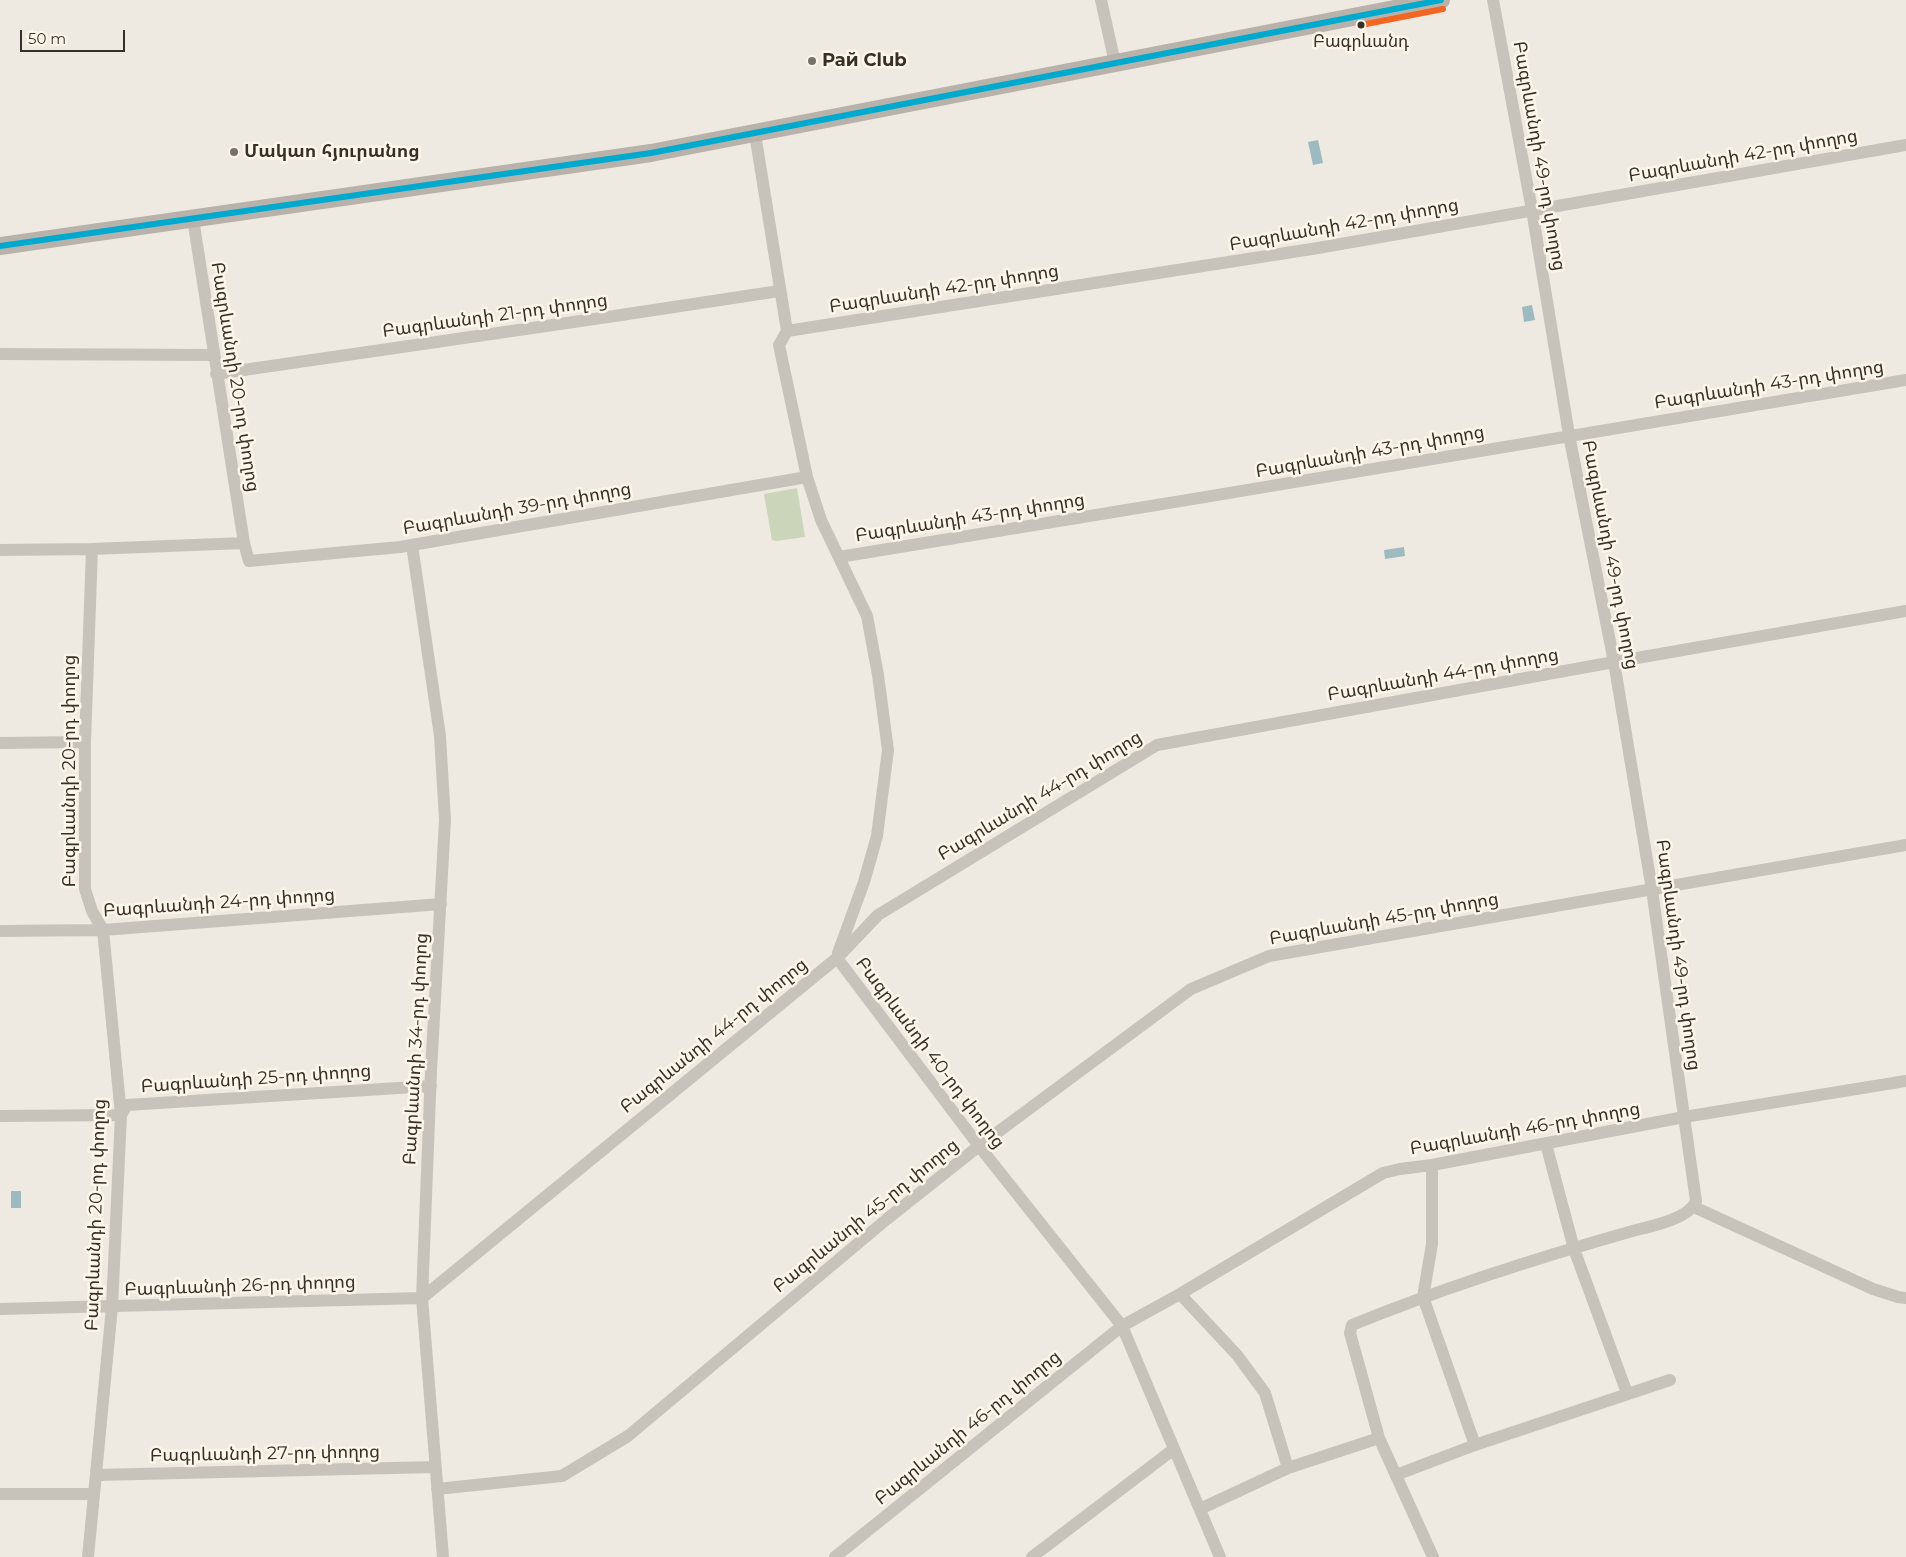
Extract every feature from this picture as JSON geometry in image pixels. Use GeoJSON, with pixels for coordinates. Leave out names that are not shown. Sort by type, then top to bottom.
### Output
{"type":"FeatureCollection","features":[{"type":"Feature","properties":{"kind":"main road"},"geometry":{"type":"LineString","coordinates":[[0,246],[652,153],[1442,0]]}},
{"type":"Feature","properties":{"kind":"street"},"geometry":{"type":"LineString","coordinates":[[1102,0],[1115,63]]}},
{"type":"Feature","properties":{"kind":"street","name":"Բագրևանդի 49-րդ փողոց"},"geometry":{"type":"LineString","coordinates":[[1493,0],[1532,210],[1569,435],[1614,662],[1652,890],[1695,1194],[1696,1202],[1694,1207]]}},
{"type":"Feature","properties":{"kind":"street","name":"Բագրևանդի 40-րդ փողոց"},"geometry":{"type":"LineString","coordinates":[[755,134],[787,331],[779,345],[807,477],[820,520],[867,616],[878,675],[888,750],[877,836],[864,882],[836,958],[979,1146],[1122,1326],[1220,1557]]}},
{"type":"Feature","properties":{"kind":"street","name":"Բագրևանդի 42-րդ փողոց"},"geometry":{"type":"LineString","coordinates":[[787,331],[1308,250],[1906,145]]}},
{"type":"Feature","properties":{"kind":"street","name":"Բագրևանդի 20-րդ փողոց"},"geometry":{"type":"LineString","coordinates":[[193,219],[244,543]]}},
{"type":"Feature","properties":{"kind":"street","name":"Բագրևանդի 21-րդ փողոց"},"geometry":{"type":"LineString","coordinates":[[216,374],[779,290]]}},
{"type":"Feature","properties":{"kind":"street"},"geometry":{"type":"LineString","coordinates":[[0,354],[213,355]]}},
{"type":"Feature","properties":{"kind":"street","name":"Բագրևանդի 43-րդ փողոց"},"geometry":{"type":"LineString","coordinates":[[839,557],[1206,498],[1569,435],[1906,380]]}},
{"type":"Feature","properties":{"kind":"street","name":"Բագրևանդի 39-րդ փողոց"},"geometry":{"type":"LineString","coordinates":[[244,543],[249,561],[412,545],[807,477]]}},
{"type":"Feature","properties":{"kind":"street"},"geometry":{"type":"LineString","coordinates":[[0,550],[244,543]]}},
{"type":"Feature","properties":{"kind":"street","name":"Բագրևանդի 34-րդ փողոց"},"geometry":{"type":"LineString","coordinates":[[412,545],[440,736],[445,820],[430,1086],[422,1298],[443,1557]]}},
{"type":"Feature","properties":{"kind":"street","name":"Բագրևանդի 20-րդ փողոց"},"geometry":{"type":"LineString","coordinates":[[88,1557],[112,1307],[121,1115],[103,930],[92,911],[85,889],[85,742],[92,548]]}},
{"type":"Feature","properties":{"kind":"street","name":"Բագրևանդի 44-րդ փողոց"},"geometry":{"type":"LineString","coordinates":[[422,1298],[836,958],[878,915],[1158,745],[1906,611]]}},
{"type":"Feature","properties":{"kind":"street"},"geometry":{"type":"LineString","coordinates":[[0,743],[85,742]]}},
{"type":"Feature","properties":{"kind":"street","name":"Բագրևանդի 45-րդ փողոց"},"geometry":{"type":"LineString","coordinates":[[436,1489],[562,1476],[628,1436],[883,1223],[979,1146],[1191,989],[1269,956],[1906,844]]}},
{"type":"Feature","properties":{"kind":"street","name":"Բագրևանդի 24-րդ փողոց"},"geometry":{"type":"LineString","coordinates":[[0,931],[103,930],[441,904]]}},
{"type":"Feature","properties":{"kind":"street","name":"Բագրևանդի 46-րդ փողոց"},"geometry":{"type":"LineString","coordinates":[[1180,1294],[1384,1172],[1400,1168],[1432,1165],[1684,1118],[1906,1081]]}},
{"type":"Feature","properties":{"kind":"street","name":"Բագրևանդի 25-րդ փողոց"},"geometry":{"type":"LineString","coordinates":[[0,1116],[121,1115],[127,1105],[430,1086]]}},
{"type":"Feature","properties":{"kind":"street"},"geometry":{"type":"LineString","coordinates":[[1546,1144],[1574,1249],[1627,1393]]}},
{"type":"Feature","properties":{"kind":"street"},"geometry":{"type":"LineString","coordinates":[[1432,1165],[1432,1244],[1424,1297],[1475,1445]]}},
{"type":"Feature","properties":{"kind":"street"},"geometry":{"type":"LineString","coordinates":[[1433,1557],[1379,1438],[1350,1334],[1352,1325],[1424,1297],[1510,1268],[1656,1225],[1688,1212],[1694,1207],[1873,1289],[1906,1298]]}},
{"type":"Feature","properties":{"kind":"street"},"geometry":{"type":"LineString","coordinates":[[1122,1326],[1180,1294],[1238,1355],[1265,1393],[1288,1468]]}},
{"type":"Feature","properties":{"kind":"street","name":"Բագրևանդի 26-րդ փողոց"},"geometry":{"type":"LineString","coordinates":[[0,1309],[422,1298]]}},
{"type":"Feature","properties":{"kind":"street","name":"Բագրևանդի 46-րդ փողոց"},"geometry":{"type":"LineString","coordinates":[[835,1557],[851,1552],[1122,1326]]}},
{"type":"Feature","properties":{"kind":"street"},"geometry":{"type":"LineString","coordinates":[[1396,1475],[1475,1445],[1670,1380]]}},
{"type":"Feature","properties":{"kind":"street"},"geometry":{"type":"LineString","coordinates":[[1200,1509],[1288,1468],[1379,1438]]}},
{"type":"Feature","properties":{"kind":"street"},"geometry":{"type":"LineString","coordinates":[[1032,1557],[1174,1449]]}},
{"type":"Feature","properties":{"kind":"street","name":"Բագրևանդի 27-րդ փողոց"},"geometry":{"type":"LineString","coordinates":[[96,1475],[435,1467]]}},
{"type":"Feature","properties":{"kind":"street"},"geometry":{"type":"LineString","coordinates":[[0,1494],[94,1494]]}},
{"type":"Feature","properties":{"kind":"green space"},"geometry":{"type":"Polygon","coordinates":[[[797,488],[805,537],[772,540],[764,494],[797,488]]]}},
{"type":"Feature","properties":{"kind":"water"},"geometry":{"type":"Polygon","coordinates":[[[1318,140],[1323,163],[1313,165],[1308,142],[1318,140]]]}},
{"type":"Feature","properties":{"kind":"water"},"geometry":{"type":"Polygon","coordinates":[[[1532,305],[1535,320],[1524,322],[1522,307],[1532,305]]]}},
{"type":"Feature","properties":{"kind":"water"},"geometry":{"type":"Polygon","coordinates":[[[1404,547],[1405,556],[1385,559],[1384,550],[1404,547]]]}},
{"type":"Feature","properties":{"kind":"water"},"geometry":{"type":"Polygon","coordinates":[[[11,1191],[21,1191],[21,1208],[11,1208],[11,1191]]]}},
{"type":"Feature","properties":{"kind":"transit line"},"geometry":{"type":"LineString","coordinates":[[0,246],[651,153],[1441,0]]}},
{"type":"Feature","properties":{"kind":"transit line"},"geometry":{"type":"LineString","coordinates":[[1361,25],[1443,9]]}},
{"type":"Feature","properties":{"kind":"place","name":"Բագրևանդ"},"geometry":{"type":"Point","coordinates":[1361,25]}},
{"type":"Feature","properties":{"kind":"place","name":"Рай Club"},"geometry":{"type":"Point","coordinates":[812,61]}},
{"type":"Feature","properties":{"kind":"place","name":"Մակաո հյուրանոց"},"geometry":{"type":"Point","coordinates":[234,152]}}]}
